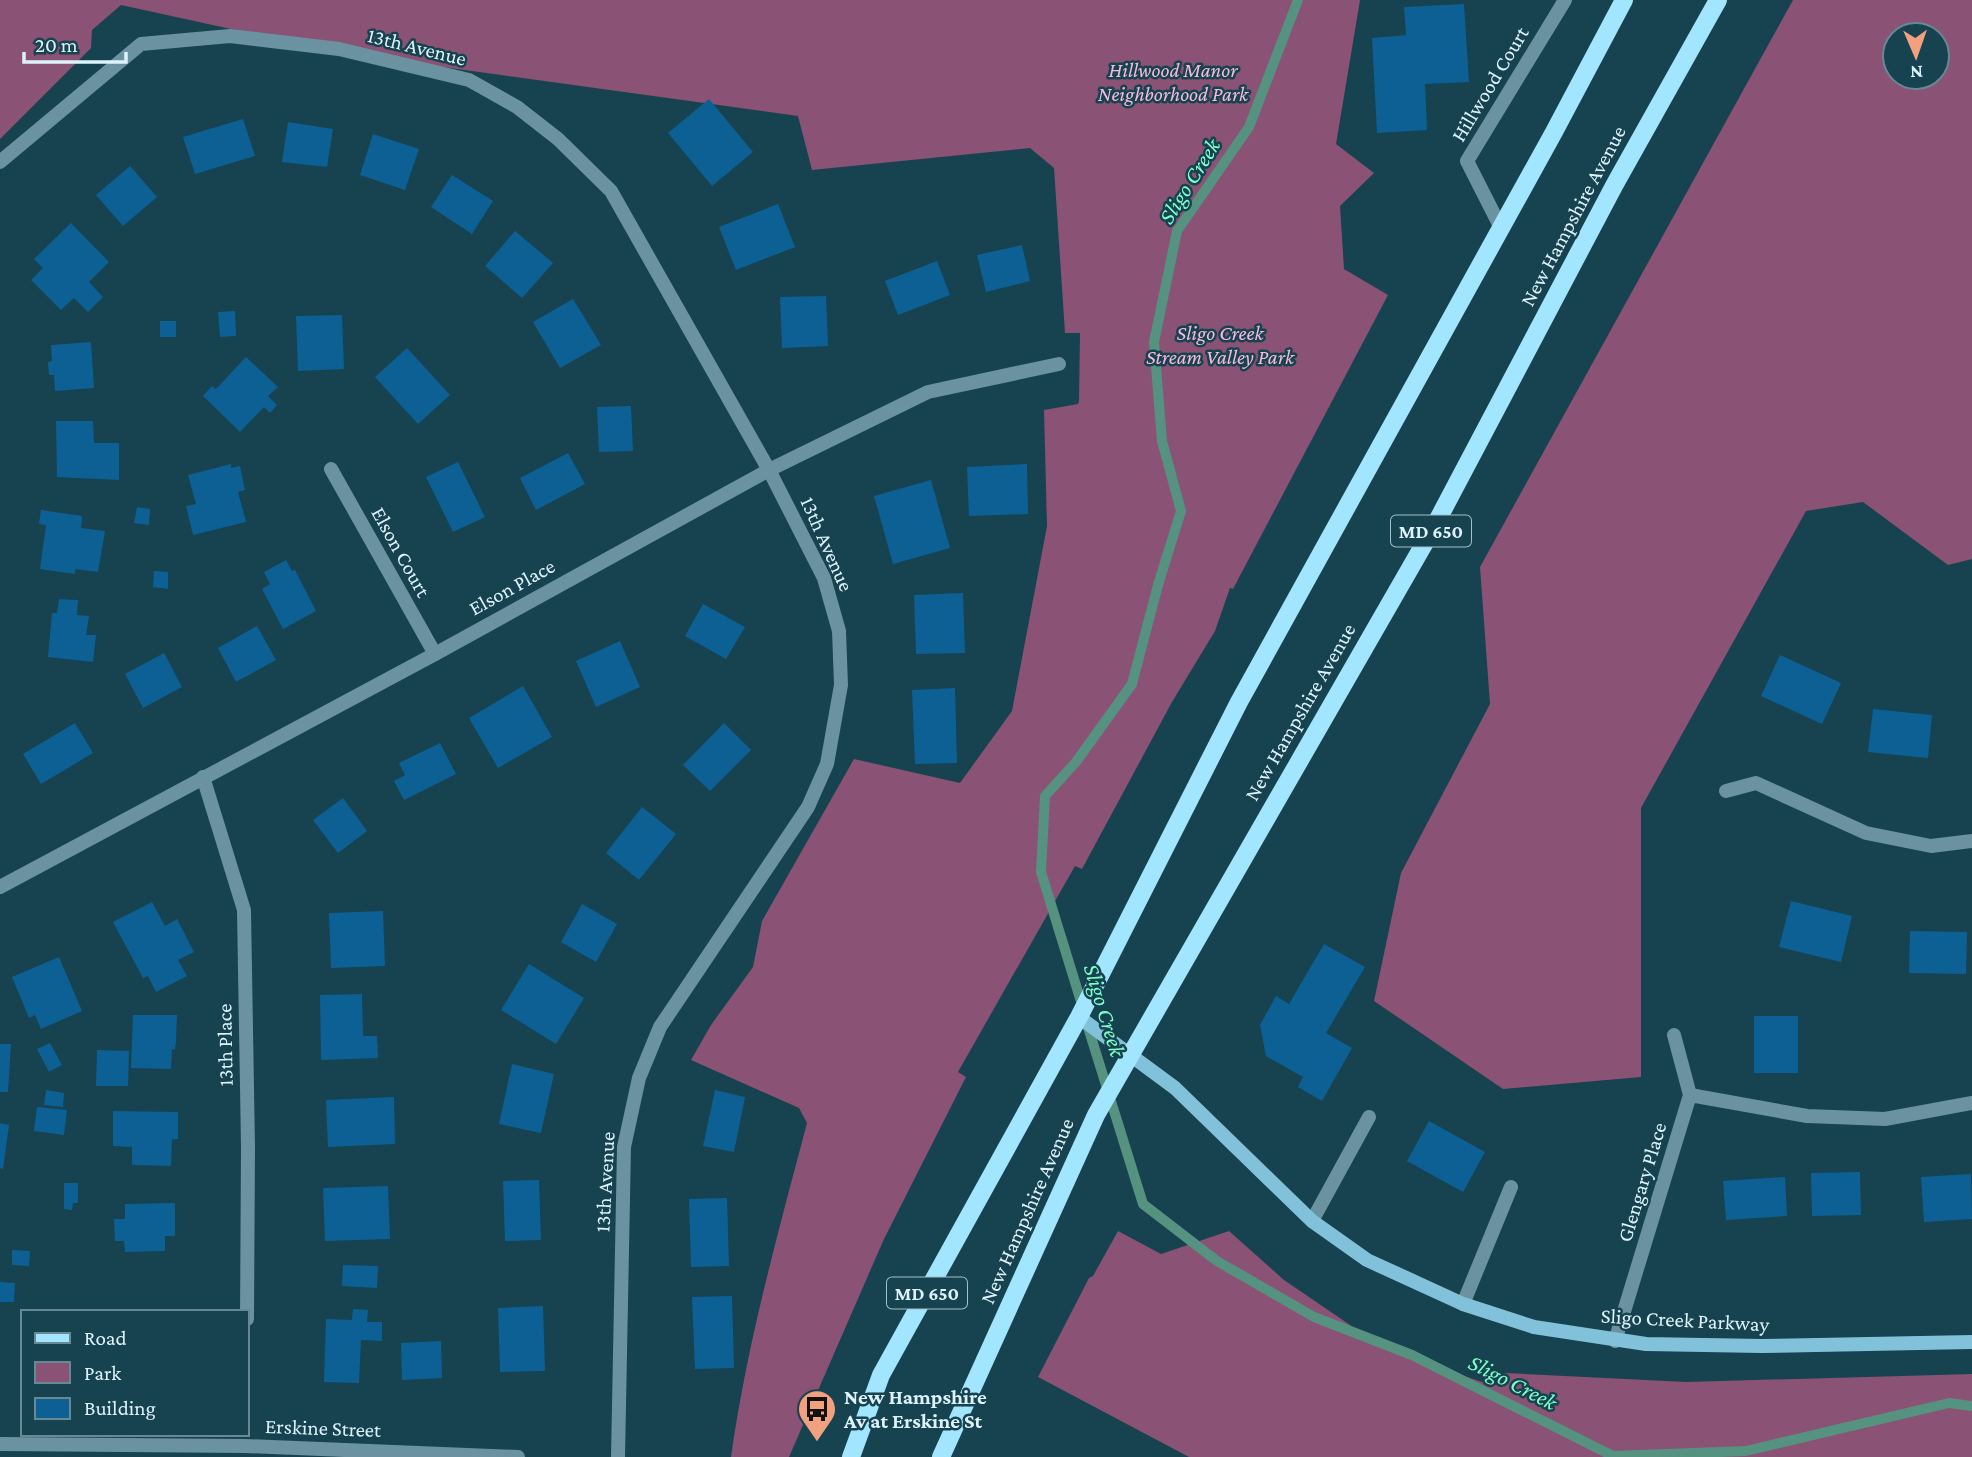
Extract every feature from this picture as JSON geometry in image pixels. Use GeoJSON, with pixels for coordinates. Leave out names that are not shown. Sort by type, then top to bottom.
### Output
{"type":"FeatureCollection","features":[{"type":"Feature","properties":{"kind":"main road","name":"New Hampshire Avenue"},"geometry":{"type":"LineString","coordinates":[[851,1457],[881,1375],[1079,1017],[1239,702],[1625,0]]}},
{"type":"Feature","properties":{"kind":"main road","name":"New Hampshire Avenue"},"geometry":{"type":"LineString","coordinates":[[941,1457],[1096,1115],[1435,525],[1615,184],[1718,0]]}},
{"type":"Feature","properties":{"kind":"street","name":"Hillwood Court"},"geometry":{"type":"LineString","coordinates":[[1501,228],[1467,161],[1565,0]]}},
{"type":"Feature","properties":{"kind":"street","name":"13th Avenue"},"geometry":{"type":"LineString","coordinates":[[0,162],[141,44],[230,36],[339,50],[469,80],[517,107],[558,139],[611,191],[769,470],[824,578],[839,631],[841,685],[827,764],[808,807],[660,1027],[639,1078],[624,1147],[618,1457]]}},
{"type":"Feature","properties":{"kind":"street","name":"Elson Place"},"geometry":{"type":"LineString","coordinates":[[0,887],[435,654],[769,470],[929,393],[1059,364]]}},
{"type":"Feature","properties":{"kind":"street","name":"Elson Court"},"geometry":{"type":"LineString","coordinates":[[331,470],[435,654]]}},
{"type":"Feature","properties":{"kind":"street","name":"13th Place"},"geometry":{"type":"LineString","coordinates":[[203,777],[244,910],[248,1147],[247,1310]]}},
{"type":"Feature","properties":{"kind":"street"},"geometry":{"type":"LineString","coordinates":[[1727,791],[1756,783],[1866,833],[1931,846],[1972,841]]}},
{"type":"Feature","properties":{"kind":"street","name":"Sligo Creek Parkway"},"geometry":{"type":"LineString","coordinates":[[1079,1017],[1175,1088],[1312,1221],[1367,1260],[1463,1304],[1534,1327],[1646,1344],[1762,1346],[1972,1342]]}},
{"type":"Feature","properties":{"kind":"street"},"geometry":{"type":"LineString","coordinates":[[1674,1035],[1690,1095],[1807,1116],[1885,1119],[1972,1103]]}},
{"type":"Feature","properties":{"kind":"street","name":"Glengary Place"},"geometry":{"type":"LineString","coordinates":[[1615,1341],[1690,1095]]}},
{"type":"Feature","properties":{"kind":"street"},"geometry":{"type":"LineString","coordinates":[[1312,1221],[1369,1117]]}},
{"type":"Feature","properties":{"kind":"street"},"geometry":{"type":"LineString","coordinates":[[1463,1304],[1511,1187]]}},
{"type":"Feature","properties":{"kind":"street","name":"Erskine Street"},"geometry":{"type":"LineString","coordinates":[[0,1444],[245,1440],[518,1457]]}},
{"type":"Feature","properties":{"kind":"green space"},"geometry":{"type":"Polygon","coordinates":[[[0,0],[1360,0],[1336,144],[1374,173],[1340,206],[1344,269],[1388,295],[1233,589],[1230,588],[1215,631],[1172,702],[1082,869],[1075,866],[958,1072],[966,1077],[884,1239],[789,1457],[731,1457],[754,1330],[807,1123],[799,1108],[691,1060],[711,1025],[753,967],[762,921],[854,759],[960,783],[1012,711],[1047,526],[1044,410],[1078,404],[1079,401],[1080,333],[1065,333],[1054,168],[1030,148],[812,170],[798,116],[341,53],[121,5],[92,30],[91,48],[0,139],[0,0]]]}},
{"type":"Feature","properties":{"kind":"green space"},"geometry":{"type":"Polygon","coordinates":[[[1793,0],[1972,0],[1972,559],[1948,565],[1863,502],[1806,511],[1641,808],[1641,1077],[1503,1089],[1374,1001],[1401,873],[1490,704],[1480,567],[1793,0]]]}},
{"type":"Feature","properties":{"kind":"green space"},"geometry":{"type":"Polygon","coordinates":[[[1118,1231],[1161,1254],[1229,1231],[1284,1280],[1353,1327],[1428,1364],[1482,1382],[1506,1373],[1686,1382],[1972,1374],[1972,1457],[1189,1457],[1038,1377],[1089,1278],[1093,1276],[1118,1231]]]}},
{"type":"Feature","properties":{"kind":"building"},"geometry":{"type":"Polygon","coordinates":[[[1464,4],[1469,82],[1425,84],[1427,130],[1377,133],[1372,38],[1406,35],[1404,7],[1464,4]]]}},
{"type":"Feature","properties":{"kind":"building"},"geometry":{"type":"Polygon","coordinates":[[[709,99],[753,152],[712,186],[668,133],[709,99]]]}},
{"type":"Feature","properties":{"kind":"building"},"geometry":{"type":"Polygon","coordinates":[[[243,119],[255,156],[195,174],[183,137],[243,119]]]}},
{"type":"Feature","properties":{"kind":"building"},"geometry":{"type":"Polygon","coordinates":[[[288,122],[333,129],[327,167],[282,162],[288,122]]]}},
{"type":"Feature","properties":{"kind":"building"},"geometry":{"type":"Polygon","coordinates":[[[373,134],[419,149],[405,190],[360,175],[373,134]]]}},
{"type":"Feature","properties":{"kind":"building"},"geometry":{"type":"Polygon","coordinates":[[[130,166],[157,197],[123,226],[96,195],[130,166]]]}},
{"type":"Feature","properties":{"kind":"building"},"geometry":{"type":"Polygon","coordinates":[[[452,175],[493,201],[472,234],[431,207],[452,175]]]}},
{"type":"Feature","properties":{"kind":"building"},"geometry":{"type":"Polygon","coordinates":[[[778,204],[795,247],[736,270],[719,227],[778,204]]]}},
{"type":"Feature","properties":{"kind":"building"},"geometry":{"type":"Polygon","coordinates":[[[71,223],[109,262],[89,282],[103,297],[88,312],[74,298],[61,310],[31,280],[43,268],[34,259],[71,223]]]}},
{"type":"Feature","properties":{"kind":"building"},"geometry":{"type":"Polygon","coordinates":[[[515,231],[553,263],[522,298],[485,266],[515,231]]]}},
{"type":"Feature","properties":{"kind":"building"},"geometry":{"type":"Polygon","coordinates":[[[1022,245],[1030,281],[986,292],[977,255],[1022,245]]]}},
{"type":"Feature","properties":{"kind":"building"},"geometry":{"type":"Polygon","coordinates":[[[937,261],[950,295],[898,315],[885,281],[937,261]]]}},
{"type":"Feature","properties":{"kind":"building"},"geometry":{"type":"Polygon","coordinates":[[[826,296],[828,346],[782,348],[780,297],[826,296]]]}},
{"type":"Feature","properties":{"kind":"building"},"geometry":{"type":"Polygon","coordinates":[[[573,299],[601,345],[560,368],[533,322],[573,299]]]}},
{"type":"Feature","properties":{"kind":"building"},"geometry":{"type":"Polygon","coordinates":[[[235,311],[236,336],[220,337],[218,312],[235,311]]]}},
{"type":"Feature","properties":{"kind":"building"},"geometry":{"type":"Polygon","coordinates":[[[342,315],[344,369],[298,371],[296,316],[342,315]]]}},
{"type":"Feature","properties":{"kind":"building"},"geometry":{"type":"Polygon","coordinates":[[[160,321],[176,321],[176,337],[160,337],[160,321]]]}},
{"type":"Feature","properties":{"kind":"building"},"geometry":{"type":"Polygon","coordinates":[[[91,342],[94,388],[55,391],[54,375],[49,375],[51,345],[91,342]]]}},
{"type":"Feature","properties":{"kind":"building"},"geometry":{"type":"Polygon","coordinates":[[[407,348],[450,395],[418,424],[375,377],[407,348]]]}},
{"type":"Feature","properties":{"kind":"building"},"geometry":{"type":"Polygon","coordinates":[[[246,357],[278,387],[268,396],[277,405],[270,413],[264,407],[240,432],[203,396],[212,386],[216,389],[246,357]]]}},
{"type":"Feature","properties":{"kind":"building"},"geometry":{"type":"Polygon","coordinates":[[[631,406],[633,451],[599,452],[597,407],[631,406]]]}},
{"type":"Feature","properties":{"kind":"building"},"geometry":{"type":"Polygon","coordinates":[[[56,421],[93,421],[94,443],[119,443],[119,480],[57,477],[56,421]]]}},
{"type":"Feature","properties":{"kind":"building"},"geometry":{"type":"Polygon","coordinates":[[[568,453],[585,484],[536,510],[520,478],[568,453]]]}},
{"type":"Feature","properties":{"kind":"building"},"geometry":{"type":"Polygon","coordinates":[[[458,462],[485,517],[453,532],[426,477],[458,462]]]}},
{"type":"Feature","properties":{"kind":"building"},"geometry":{"type":"Polygon","coordinates":[[[231,464],[231,468],[240,466],[245,490],[238,492],[246,522],[193,535],[186,506],[196,504],[188,475],[231,464]]]}},
{"type":"Feature","properties":{"kind":"building"},"geometry":{"type":"Polygon","coordinates":[[[1027,464],[1028,514],[969,516],[967,467],[1027,464]]]}},
{"type":"Feature","properties":{"kind":"building"},"geometry":{"type":"Polygon","coordinates":[[[931,480],[950,548],[893,564],[874,496],[931,480]]]}},
{"type":"Feature","properties":{"kind":"building"},"geometry":{"type":"Polygon","coordinates":[[[137,507],[150,509],[149,525],[134,523],[137,507]]]}},
{"type":"Feature","properties":{"kind":"building"},"geometry":{"type":"Polygon","coordinates":[[[41,510],[82,516],[81,528],[105,531],[98,572],[75,569],[75,574],[40,569],[46,525],[39,524],[41,510]]]}},
{"type":"Feature","properties":{"kind":"building"},"geometry":{"type":"Polygon","coordinates":[[[286,560],[292,571],[295,570],[316,611],[283,629],[262,589],[270,584],[264,572],[286,560]]]}},
{"type":"Feature","properties":{"kind":"building"},"geometry":{"type":"Polygon","coordinates":[[[154,571],[168,572],[168,589],[153,587],[154,571]]]}},
{"type":"Feature","properties":{"kind":"building"},"geometry":{"type":"Polygon","coordinates":[[[963,593],[965,653],[916,654],[914,595],[963,593]]]}},
{"type":"Feature","properties":{"kind":"building"},"geometry":{"type":"Polygon","coordinates":[[[59,599],[78,600],[77,615],[89,616],[86,635],[96,635],[93,662],[48,657],[52,613],[57,613],[59,599]]]}},
{"type":"Feature","properties":{"kind":"building"},"geometry":{"type":"Polygon","coordinates":[[[703,604],[745,627],[726,659],[685,636],[703,604]]]}},
{"type":"Feature","properties":{"kind":"building"},"geometry":{"type":"Polygon","coordinates":[[[257,626],[276,660],[236,682],[218,648],[257,626]]]}},
{"type":"Feature","properties":{"kind":"building"},"geometry":{"type":"Polygon","coordinates":[[[620,641],[640,687],[596,707],[576,661],[620,641]]]}},
{"type":"Feature","properties":{"kind":"building"},"geometry":{"type":"Polygon","coordinates":[[[164,653],[182,687],[143,708],[125,674],[164,653]]]}},
{"type":"Feature","properties":{"kind":"building"},"geometry":{"type":"Polygon","coordinates":[[[1780,655],[1841,683],[1822,724],[1761,696],[1780,655]]]}},
{"type":"Feature","properties":{"kind":"building"},"geometry":{"type":"Polygon","coordinates":[[[523,686],[552,737],[498,768],[469,718],[523,686]]]}},
{"type":"Feature","properties":{"kind":"building"},"geometry":{"type":"Polygon","coordinates":[[[955,688],[957,763],[915,764],[912,690],[955,688]]]}},
{"type":"Feature","properties":{"kind":"building"},"geometry":{"type":"Polygon","coordinates":[[[1873,709],[1932,715],[1928,758],[1868,752],[1873,709]]]}},
{"type":"Feature","properties":{"kind":"building"},"geometry":{"type":"Polygon","coordinates":[[[75,723],[93,753],[41,784],[23,754],[75,723]]]}},
{"type":"Feature","properties":{"kind":"building"},"geometry":{"type":"Polygon","coordinates":[[[724,723],[751,750],[710,791],[683,765],[724,723]]]}},
{"type":"Feature","properties":{"kind":"building"},"geometry":{"type":"Polygon","coordinates":[[[440,743],[456,774],[404,800],[394,781],[405,775],[399,763],[440,743]]]}},
{"type":"Feature","properties":{"kind":"building"},"geometry":{"type":"Polygon","coordinates":[[[343,798],[367,831],[338,853],[313,820],[343,798]]]}},
{"type":"Feature","properties":{"kind":"building"},"geometry":{"type":"Polygon","coordinates":[[[642,807],[676,834],[639,880],[606,853],[642,807]]]}},
{"type":"Feature","properties":{"kind":"building"},"geometry":{"type":"Polygon","coordinates":[[[1791,901],[1852,916],[1841,962],[1779,947],[1791,901]]]}},
{"type":"Feature","properties":{"kind":"building"},"geometry":{"type":"Polygon","coordinates":[[[152,902],[165,926],[177,919],[194,952],[178,960],[187,976],[156,992],[148,976],[143,978],[113,922],[152,902]]]}},
{"type":"Feature","properties":{"kind":"building"},"geometry":{"type":"Polygon","coordinates":[[[582,904],[617,924],[596,962],[561,942],[582,904]]]}},
{"type":"Feature","properties":{"kind":"building"},"geometry":{"type":"Polygon","coordinates":[[[383,911],[385,966],[331,968],[329,913],[383,911]]]}},
{"type":"Feature","properties":{"kind":"building"},"geometry":{"type":"Polygon","coordinates":[[[1910,931],[1967,932],[1966,974],[1909,973],[1910,931]]]}},
{"type":"Feature","properties":{"kind":"building"},"geometry":{"type":"Polygon","coordinates":[[[1324,944],[1365,967],[1326,1033],[1352,1048],[1322,1101],[1298,1087],[1303,1077],[1266,1056],[1260,1025],[1276,996],[1289,1004],[1324,944]]]}},
{"type":"Feature","properties":{"kind":"building"},"geometry":{"type":"Polygon","coordinates":[[[59,957],[82,1011],[41,1029],[35,1015],[29,1018],[12,977],[59,957]]]}},
{"type":"Feature","properties":{"kind":"building"},"geometry":{"type":"Polygon","coordinates":[[[529,964],[584,998],[556,1044],[501,1010],[529,964]]]}},
{"type":"Feature","properties":{"kind":"building"},"geometry":{"type":"Polygon","coordinates":[[[362,994],[363,1036],[377,1036],[378,1058],[321,1060],[320,995],[362,994]]]}},
{"type":"Feature","properties":{"kind":"building"},"geometry":{"type":"Polygon","coordinates":[[[133,1015],[177,1015],[171,1069],[131,1068],[133,1015]]]}},
{"type":"Feature","properties":{"kind":"building"},"geometry":{"type":"Polygon","coordinates":[[[1754,1016],[1798,1016],[1798,1073],[1754,1073],[1754,1016]]]}},
{"type":"Feature","properties":{"kind":"building"},"geometry":{"type":"Polygon","coordinates":[[[50,1043],[62,1065],[49,1072],[37,1049],[50,1043]]]}},
{"type":"Feature","properties":{"kind":"building"},"geometry":{"type":"Polygon","coordinates":[[[0,1044],[11,1044],[8,1092],[0,1092],[0,1044]]]}},
{"type":"Feature","properties":{"kind":"building"},"geometry":{"type":"Polygon","coordinates":[[[97,1050],[129,1051],[128,1086],[96,1086],[97,1050]]]}},
{"type":"Feature","properties":{"kind":"building"},"geometry":{"type":"Polygon","coordinates":[[[512,1064],[554,1074],[541,1133],[499,1124],[512,1064]]]}},
{"type":"Feature","properties":{"kind":"building"},"geometry":{"type":"Polygon","coordinates":[[[46,1090],[64,1093],[63,1107],[44,1105],[46,1090]]]}},
{"type":"Feature","properties":{"kind":"building"},"geometry":{"type":"Polygon","coordinates":[[[715,1090],[745,1097],[734,1152],[703,1146],[715,1090]]]}},
{"type":"Feature","properties":{"kind":"building"},"geometry":{"type":"Polygon","coordinates":[[[394,1097],[395,1144],[328,1147],[326,1100],[394,1097]]]}},
{"type":"Feature","properties":{"kind":"building"},"geometry":{"type":"Polygon","coordinates":[[[37,1107],[67,1110],[64,1135],[34,1131],[37,1107]]]}},
{"type":"Feature","properties":{"kind":"building"},"geometry":{"type":"Polygon","coordinates":[[[113,1111],[178,1112],[178,1139],[172,1139],[171,1166],[132,1165],[132,1147],[113,1146],[113,1111]]]}},
{"type":"Feature","properties":{"kind":"building"},"geometry":{"type":"Polygon","coordinates":[[[1429,1121],[1485,1152],[1463,1192],[1407,1161],[1429,1121]]]}},
{"type":"Feature","properties":{"kind":"building"},"geometry":{"type":"Polygon","coordinates":[[[0,1123],[9,1125],[3,1169],[0,1168],[0,1123]]]}},
{"type":"Feature","properties":{"kind":"building"},"geometry":{"type":"Polygon","coordinates":[[[1860,1172],[1861,1215],[1812,1216],[1811,1173],[1860,1172]]]}},
{"type":"Feature","properties":{"kind":"building"},"geometry":{"type":"Polygon","coordinates":[[[1971,1174],[1972,1219],[1924,1222],[1921,1177],[1971,1174]]]}},
{"type":"Feature","properties":{"kind":"building"},"geometry":{"type":"Polygon","coordinates":[[[1785,1177],[1787,1216],[1726,1220],[1723,1181],[1785,1177]]]}},
{"type":"Feature","properties":{"kind":"building"},"geometry":{"type":"Polygon","coordinates":[[[539,1180],[541,1240],[505,1241],[503,1181],[539,1180]]]}},
{"type":"Feature","properties":{"kind":"building"},"geometry":{"type":"Polygon","coordinates":[[[64,1183],[78,1183],[78,1203],[73,1203],[72,1210],[64,1209],[64,1183]]]}},
{"type":"Feature","properties":{"kind":"building"},"geometry":{"type":"Polygon","coordinates":[[[388,1186],[390,1239],[325,1241],[323,1188],[388,1186]]]}},
{"type":"Feature","properties":{"kind":"building"},"geometry":{"type":"Polygon","coordinates":[[[727,1198],[729,1266],[691,1267],[689,1199],[727,1198]]]}},
{"type":"Feature","properties":{"kind":"building"},"geometry":{"type":"Polygon","coordinates":[[[175,1203],[175,1236],[165,1236],[165,1251],[125,1252],[124,1241],[115,1241],[114,1219],[125,1219],[125,1204],[175,1203]]]}},
{"type":"Feature","properties":{"kind":"building"},"geometry":{"type":"Polygon","coordinates":[[[12,1250],[30,1251],[29,1266],[12,1265],[12,1250]]]}},
{"type":"Feature","properties":{"kind":"building"},"geometry":{"type":"Polygon","coordinates":[[[343,1265],[378,1266],[377,1288],[342,1286],[343,1265]]]}},
{"type":"Feature","properties":{"kind":"building"},"geometry":{"type":"Polygon","coordinates":[[[0,1282],[15,1283],[14,1302],[0,1302],[0,1282]]]}},
{"type":"Feature","properties":{"kind":"building"},"geometry":{"type":"Polygon","coordinates":[[[732,1296],[734,1368],[695,1369],[692,1297],[732,1296]]]}},
{"type":"Feature","properties":{"kind":"building"},"geometry":{"type":"Polygon","coordinates":[[[543,1306],[545,1371],[500,1372],[498,1308],[543,1306]]]}},
{"type":"Feature","properties":{"kind":"building"},"geometry":{"type":"Polygon","coordinates":[[[353,1309],[368,1310],[367,1322],[382,1322],[382,1341],[361,1340],[359,1383],[324,1382],[326,1319],[352,1320],[353,1309]]]}},
{"type":"Feature","properties":{"kind":"building"},"geometry":{"type":"Polygon","coordinates":[[[441,1341],[442,1378],[402,1380],[401,1343],[441,1341]]]}},
{"type":"Feature","properties":{"kind":"waterway","name":"Sligo Creek"},"geometry":{"type":"LineString","coordinates":[[1083,1008],[1041,872],[1045,796],[1076,762],[1132,684],[1181,511],[1162,441],[1154,342],[1177,231],[1249,127],[1298,0]]}},
{"type":"Feature","properties":{"kind":"waterway","name":"Sligo Creek"},"geometry":{"type":"LineString","coordinates":[[1087,1024],[1143,1204],[1217,1261],[1314,1317],[1412,1355],[1613,1456],[1746,1451],[1949,1403],[1972,1406]]}},
{"type":"Feature","properties":{"kind":"place","name":"New Hampshire Av at Erskine St"},"geometry":{"type":"Point","coordinates":[817,1443]}},
{"type":"Feature","properties":{"kind":"park label","name":"Hillwood Manor Neighborhood Park"},"geometry":{"type":"Point","coordinates":[1173,82]}},
{"type":"Feature","properties":{"kind":"park label","name":"Sligo Creek Stream Valley Park"},"geometry":{"type":"Point","coordinates":[1220,345]}}]}
